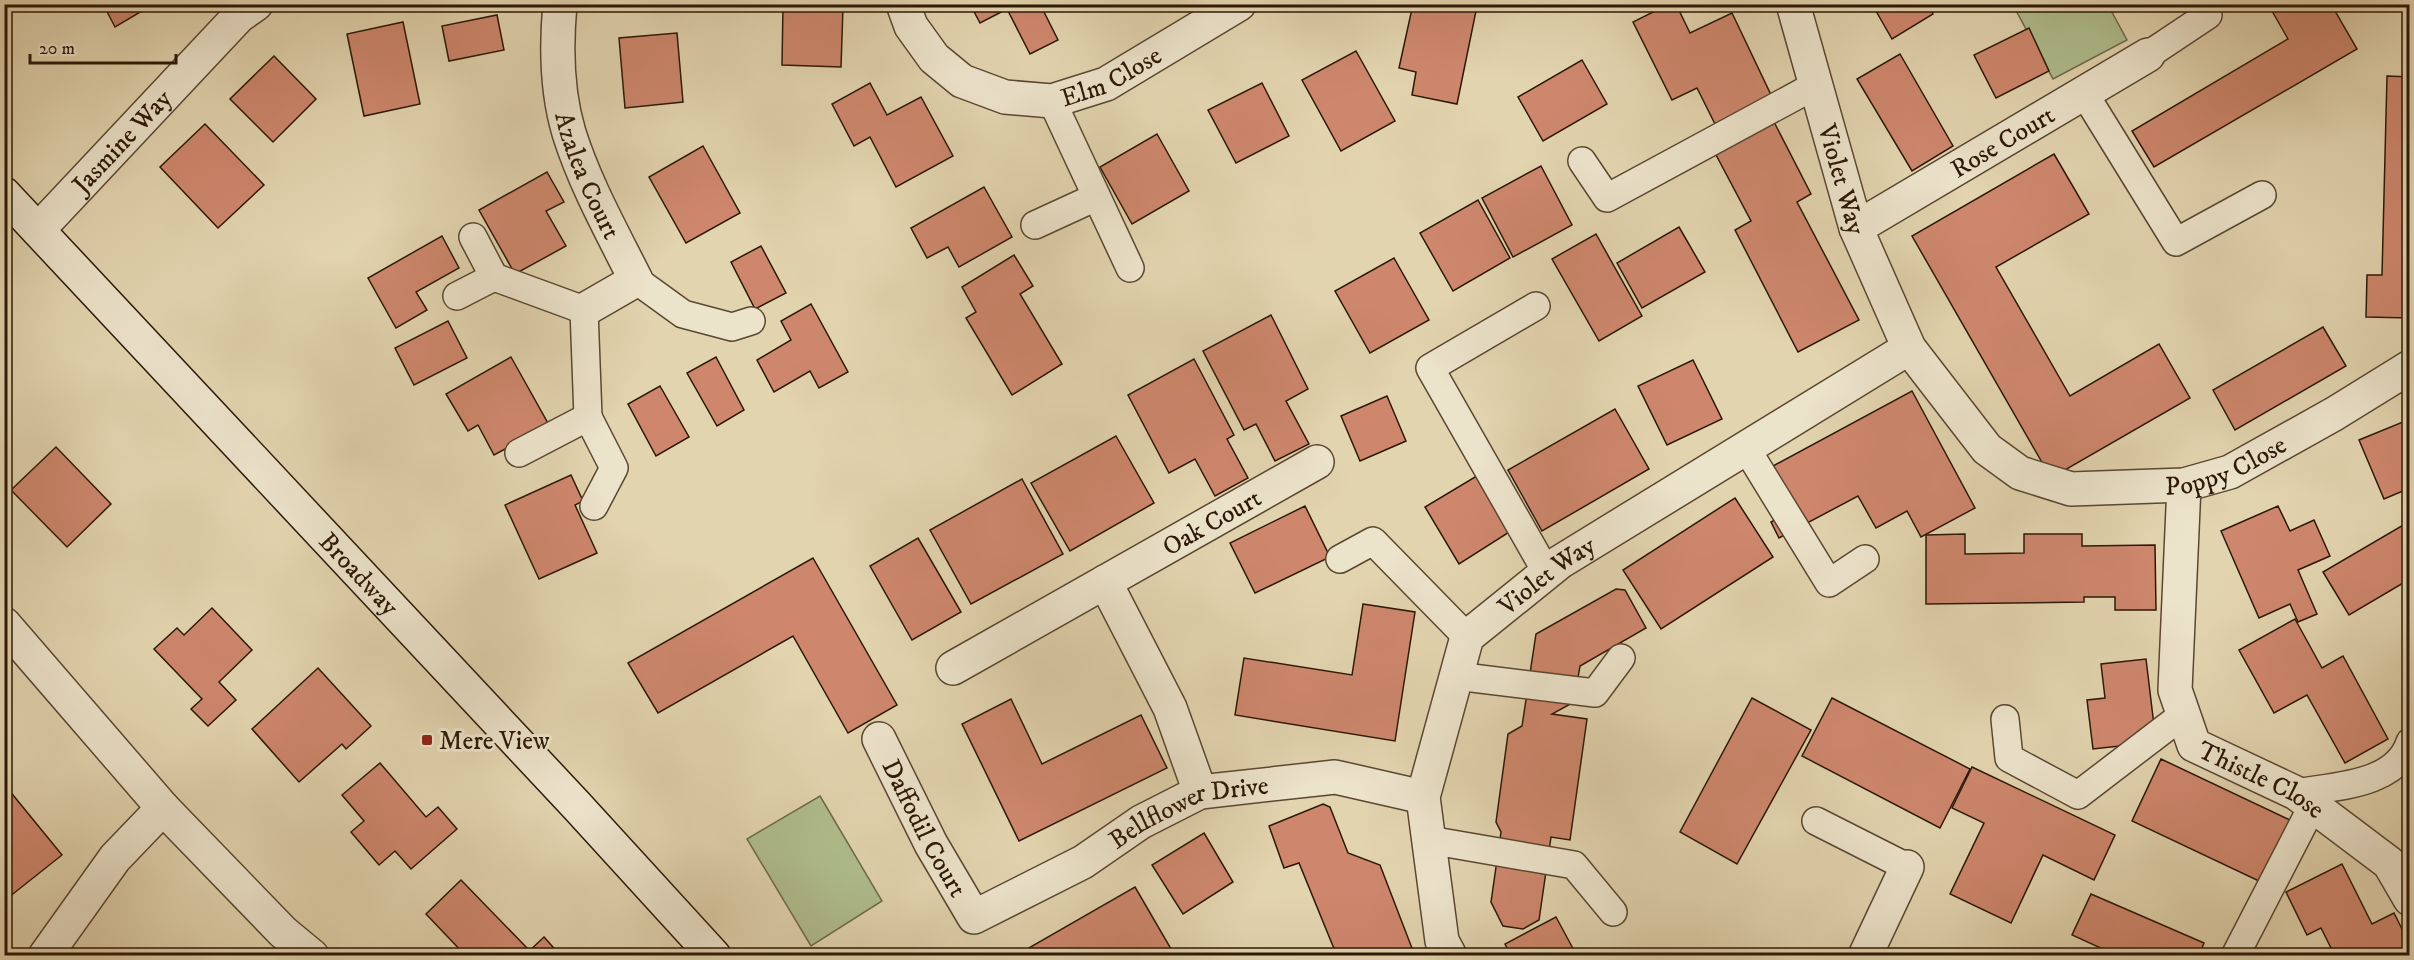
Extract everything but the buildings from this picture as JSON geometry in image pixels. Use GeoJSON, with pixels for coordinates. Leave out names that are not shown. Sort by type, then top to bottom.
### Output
{"type":"FeatureCollection","features":[{"type":"Feature","properties":{"kind":"street","name":"Azalea Court"},"geometry":{"type":"LineString","coordinates":[[560,4],[560,85],[569,131],[584,173],[636,280]]}},
{"type":"Feature","properties":{"kind":"street","name":"Elm Close"},"geometry":{"type":"LineString","coordinates":[[903,4],[911,26],[934,58],[962,81],[1005,97],[1052,101],[1106,84],[1239,4]]}},
{"type":"Feature","properties":{"kind":"street","name":"Violet Way"},"geometry":{"type":"LineString","coordinates":[[1793,4],[1856,228],[1909,348],[1987,449],[2020,473]]}},
{"type":"Feature","properties":{"kind":"street","name":"Jasmine Way"},"geometry":{"type":"LineString","coordinates":[[38,230],[242,8]]}},
{"type":"Feature","properties":{"kind":"street","name":"Rose Court"},"geometry":{"type":"LineString","coordinates":[[1856,228],[2148,55]]}},
{"type":"Feature","properties":{"kind":"street","name":"Broadway"},"geometry":{"type":"LineString","coordinates":[[4,194],[577,806],[714,956]]}},
{"type":"Feature","properties":{"kind":"street"},"geometry":{"type":"LineString","coordinates":[[584,310],[636,280]]}},
{"type":"Feature","properties":{"kind":"street","name":"Violet Way"},"geometry":{"type":"LineString","coordinates":[[1467,637],[1560,562],[1909,348]]}},
{"type":"Feature","properties":{"kind":"street","name":"Poppy Close"},"geometry":{"type":"LineString","coordinates":[[2020,473],[2071,489],[2184,485],[2230,472],[2334,414],[2409,367]]}},
{"type":"Feature","properties":{"kind":"street","name":"Oak Court"},"geometry":{"type":"LineString","coordinates":[[953,668],[1317,462]]}},
{"type":"Feature","properties":{"kind":"street","name":"Thistle Close"},"geometry":{"type":"LineString","coordinates":[[2184,485],[2175,690],[2194,745],[2304,799],[2389,863],[2409,899]]}},
{"type":"Feature","properties":{"kind":"street"},"geometry":{"type":"LineString","coordinates":[[1105,582],[1170,708],[1200,792]]}},
{"type":"Feature","properties":{"kind":"street"},"geometry":{"type":"LineString","coordinates":[[4,624],[163,808],[283,932],[312,956]]}},
{"type":"Feature","properties":{"kind":"street"},"geometry":{"type":"LineString","coordinates":[[1450,956],[1442,940],[1423,797],[1467,637]]}},
{"type":"Feature","properties":{"kind":"street","name":"Daffodil Court"},"geometry":{"type":"LineString","coordinates":[[879,739],[931,844],[974,917]]}},
{"type":"Feature","properties":{"kind":"street","name":"Bellflower Drive"},"geometry":{"type":"LineString","coordinates":[[974,917],[1083,862],[1141,822],[1200,792],[1335,777],[1423,797]]}},
{"type":"Feature","properties":{"kind":"street"},"geometry":{"type":"LineString","coordinates":[[45,956],[114,858],[163,808]]}},
{"type":"Feature","properties":{"kind":"street"},"geometry":{"type":"LineString","coordinates":[[1865,956],[1907,867]]}},
{"type":"Feature","properties":{"kind":"lane"},"geometry":{"type":"LineString","coordinates":[[2148,55],[2208,15],[2201,4]]}},
{"type":"Feature","properties":{"kind":"lane"},"geometry":{"type":"LineString","coordinates":[[1582,161],[1607,198],[1816,86]]}},
{"type":"Feature","properties":{"kind":"lane"},"geometry":{"type":"LineString","coordinates":[[2084,93],[2176,242],[2262,195]]}},
{"type":"Feature","properties":{"kind":"lane"},"geometry":{"type":"LineString","coordinates":[[1052,101],[1130,268]]}},
{"type":"Feature","properties":{"kind":"lane"},"geometry":{"type":"LineString","coordinates":[[1035,225],[1096,196]]}},
{"type":"Feature","properties":{"kind":"lane"},"geometry":{"type":"LineString","coordinates":[[473,237],[494,277],[584,310],[588,417],[614,468],[594,506]]}},
{"type":"Feature","properties":{"kind":"lane"},"geometry":{"type":"LineString","coordinates":[[457,296],[494,277]]}},
{"type":"Feature","properties":{"kind":"lane"},"geometry":{"type":"LineString","coordinates":[[636,280],[683,314],[732,327],[751,321]]}},
{"type":"Feature","properties":{"kind":"lane"},"geometry":{"type":"LineString","coordinates":[[1536,306],[1430,368],[1547,573]]}},
{"type":"Feature","properties":{"kind":"lane"},"geometry":{"type":"LineString","coordinates":[[519,453],[588,417]]}},
{"type":"Feature","properties":{"kind":"lane"},"geometry":{"type":"LineString","coordinates":[[1746,448],[1829,583],[1865,559]]}},
{"type":"Feature","properties":{"kind":"lane"},"geometry":{"type":"LineString","coordinates":[[1340,559],[1373,541],[1467,637]]}},
{"type":"Feature","properties":{"kind":"lane"},"geometry":{"type":"LineString","coordinates":[[1456,676],[1595,693],[1621,658]]}},
{"type":"Feature","properties":{"kind":"lane"},"geometry":{"type":"LineString","coordinates":[[2005,719],[2009,758],[2078,795],[2184,714]]}},
{"type":"Feature","properties":{"kind":"lane"},"geometry":{"type":"LineString","coordinates":[[2235,956],[2304,799],[2368,780],[2395,766],[2409,742]]}},
{"type":"Feature","properties":{"kind":"lane"},"geometry":{"type":"LineString","coordinates":[[1816,820],[1907,867]]}},
{"type":"Feature","properties":{"kind":"lane"},"geometry":{"type":"LineString","coordinates":[[1428,840],[1574,865],[1613,912]]}},
{"type":"Feature","properties":{"kind":"green space"},"geometry":{"type":"Polygon","coordinates":[[[2013,5],[2108,5],[2127,40],[2053,79],[2013,5]]]}},
{"type":"Feature","properties":{"kind":"green space"},"geometry":{"type":"Polygon","coordinates":[[[820,796],[882,901],[811,946],[747,839],[820,796]]]}},
{"type":"Feature","properties":{"kind":"place","name":"Mere View"},"geometry":{"type":"Point","coordinates":[427,740]}}]}
